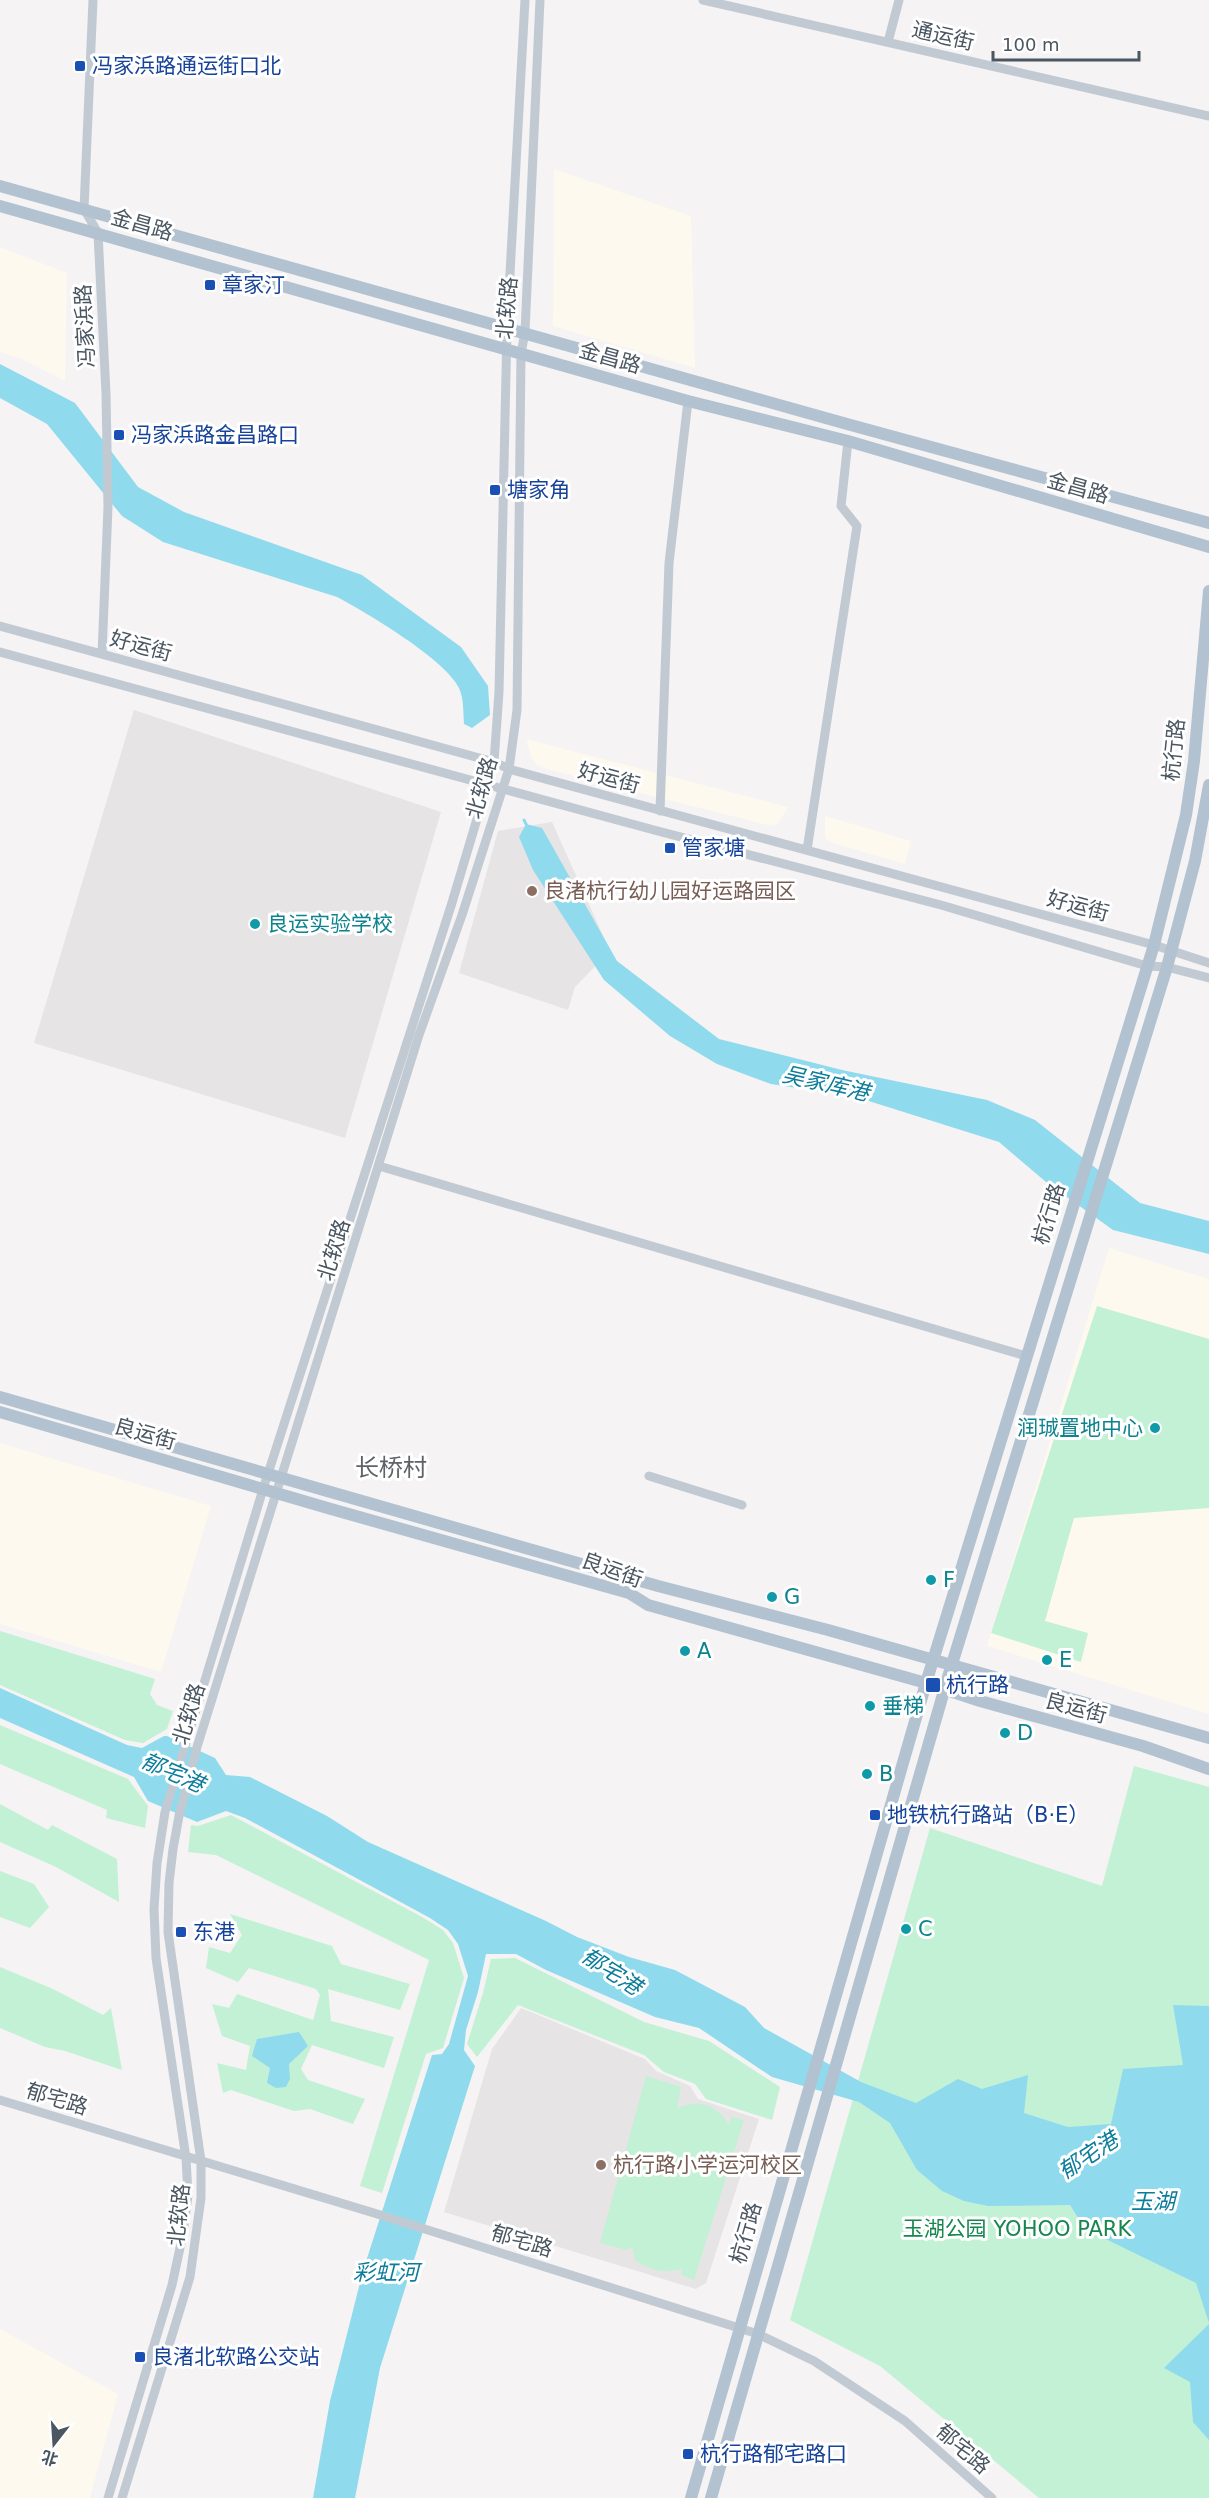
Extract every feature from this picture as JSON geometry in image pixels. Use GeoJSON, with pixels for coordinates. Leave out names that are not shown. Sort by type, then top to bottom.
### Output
{"type":"FeatureCollection","features":[{"type":"Feature","properties":{"kind":"main road","name":"金昌路"},"geometry":{"type":"LineString","coordinates":[[0,186],[1209,523]]}},
{"type":"Feature","properties":{"kind":"main road","name":"金昌路"},"geometry":{"type":"LineString","coordinates":[[0,206],[688,401],[848,441],[1209,547]]}},
{"type":"Feature","properties":{"kind":"main road","name":"杭行路"},"geometry":{"type":"LineString","coordinates":[[691,2498],[933,1659],[1154,945],[1186,815],[1194,761],[1209,591]]}},
{"type":"Feature","properties":{"kind":"main road","name":"杭行路"},"geometry":{"type":"LineString","coordinates":[[711,2498],[945,1689],[1167,966],[1195,861],[1209,785]]}},
{"type":"Feature","properties":{"kind":"main road","name":"良运街"},"geometry":{"type":"LineString","coordinates":[[0,1397],[203,1457],[268,1472],[658,1586],[933,1659],[1209,1738]]}},
{"type":"Feature","properties":{"kind":"main road","name":"良运街"},"geometry":{"type":"LineString","coordinates":[[0,1412],[629,1593],[648,1605],[1143,1746],[1209,1769]]}},
{"type":"Feature","properties":{"kind":"street"},"geometry":{"type":"LineString","coordinates":[[84,209],[93,0]]}},
{"type":"Feature","properties":{"kind":"street","name":"北软路"},"geometry":{"type":"LineString","coordinates":[[108,2498],[172,2285],[183,2234],[188,2195],[186,2158],[156,1958],[154,1909],[165,1812],[268,1472],[443,929],[494,762],[499,693],[507,328],[525,0]]}},
{"type":"Feature","properties":{"kind":"street","name":"北软路"},"geometry":{"type":"LineString","coordinates":[[122,2498],[190,2277],[201,2198],[201,2162],[168,1932],[169,1883],[179,1816],[197,1747],[419,1035],[509,769],[517,710],[521,354],[525,332],[540,0]]}},
{"type":"Feature","properties":{"kind":"street","name":"通运街"},"geometry":{"type":"LineString","coordinates":[[704,0],[1209,116]]}},
{"type":"Feature","properties":{"kind":"street"},"geometry":{"type":"LineString","coordinates":[[888,42],[899,0]]}},
{"type":"Feature","properties":{"kind":"street","name":"冯家浜路"},"geometry":{"type":"LineString","coordinates":[[84,209],[98,233],[107,444],[108,507],[102,654]]}},
{"type":"Feature","properties":{"kind":"street"},"geometry":{"type":"LineString","coordinates":[[660,811],[669,563],[688,401]]}},
{"type":"Feature","properties":{"kind":"street"},"geometry":{"type":"LineString","coordinates":[[807,850],[857,526],[841,506],[848,441]]}},
{"type":"Feature","properties":{"kind":"street","name":"好运街"},"geometry":{"type":"LineString","coordinates":[[0,626],[494,762],[509,769],[660,811],[1154,945],[1209,963]]}},
{"type":"Feature","properties":{"kind":"street","name":"好运街"},"geometry":{"type":"LineString","coordinates":[[0,652],[941,905],[1148,966],[1167,966],[1209,978]]}},
{"type":"Feature","properties":{"kind":"street"},"geometry":{"type":"LineString","coordinates":[[379,1166],[1026,1356]]}},
{"type":"Feature","properties":{"kind":"street"},"geometry":{"type":"LineString","coordinates":[[649,1476],[742,1505]]}},
{"type":"Feature","properties":{"kind":"street","name":"郁宅路"},"geometry":{"type":"LineString","coordinates":[[0,2100],[374,2213],[758,2334],[814,2361],[905,2421],[992,2498]]}},
{"type":"Feature","properties":{"kind":"shaded area"},"geometry":{"type":"Polygon","coordinates":[[[554,169],[691,216],[695,368],[553,326],[554,169]]]}},
{"type":"Feature","properties":{"kind":"shaded area"},"geometry":{"type":"Polygon","coordinates":[[[0,247],[67,273],[65,381],[22,359],[0,352],[0,247]]]}},
{"type":"Feature","properties":{"kind":"shaded area","name":"良运实验学校"},"geometry":{"type":"Polygon","coordinates":[[[134,710],[441,812],[345,1138],[34,1043],[134,710]]]}},
{"type":"Feature","properties":{"kind":"shaded area"},"geometry":{"type":"Polygon","coordinates":[[[526,739],[788,807],[778,824],[771,826],[547,769],[537,765],[532,759],[526,739]]]}},
{"type":"Feature","properties":{"kind":"shaded area"},"geometry":{"type":"Polygon","coordinates":[[[825,816],[911,841],[905,864],[832,843],[825,838],[825,816]]]}},
{"type":"Feature","properties":{"kind":"shaded area","name":"良渚杭行幼儿园好运路园区"},"geometry":{"type":"Polygon","coordinates":[[[552,822],[610,951],[575,987],[568,1010],[459,973],[498,831],[552,822]]]}},
{"type":"Feature","properties":{"kind":"shaded area"},"geometry":{"type":"Polygon","coordinates":[[[1109,1248],[1209,1279],[1209,1714],[987,1646],[1109,1248]]]}},
{"type":"Feature","properties":{"kind":"shaded area"},"geometry":{"type":"Polygon","coordinates":[[[0,1443],[211,1506],[161,1672],[0,1624],[0,1443]]]}},
{"type":"Feature","properties":{"kind":"shaded area","name":"杭行路小学运河校区"},"geometry":{"type":"Polygon","coordinates":[[[521,2008],[645,2059],[656,2071],[690,2086],[698,2099],[759,2119],[706,2283],[696,2289],[444,2212],[492,2049],[521,2008]]]}},
{"type":"Feature","properties":{"kind":"shaded area"},"geometry":{"type":"Polygon","coordinates":[[[0,2329],[118,2394],[90,2498],[0,2498],[0,2329]]]}},
{"type":"Feature","properties":{"kind":"green space"},"geometry":{"type":"Polygon","coordinates":[[[1097,1306],[1209,1339],[1209,1508],[1074,1518],[1045,1621],[1088,1633],[1081,1662],[991,1633],[1097,1306]]]}},
{"type":"Feature","properties":{"kind":"green space"},"geometry":{"type":"Polygon","coordinates":[[[0,1631],[155,1679],[150,1694],[157,1705],[173,1711],[167,1729],[143,1743],[125,1740],[0,1685],[0,1631]]]}},
{"type":"Feature","properties":{"kind":"green space"},"geometry":{"type":"Polygon","coordinates":[[[0,1725],[128,1779],[148,1806],[145,1828],[106,1818],[107,1810],[0,1764],[0,1725]]]}},
{"type":"Feature","properties":{"kind":"green space","name":"玉湖公园 YOHOO PARK"},"geometry":{"type":"Polygon","coordinates":[[[1134,1766],[1209,1787],[1209,2498],[1039,2498],[880,2366],[790,2320],[930,1828],[1102,1886],[1134,1766]]]}},
{"type":"Feature","properties":{"kind":"green space"},"geometry":{"type":"Polygon","coordinates":[[[0,1804],[48,1830],[52,1825],[117,1859],[119,1902],[56,1867],[0,1842],[0,1804]]]}},
{"type":"Feature","properties":{"kind":"green space"},"geometry":{"type":"Polygon","coordinates":[[[231,1815],[422,1917],[443,1930],[453,1943],[464,1978],[443,2048],[426,2054],[382,2193],[360,2186],[429,1960],[216,1855],[188,1852],[191,1825],[198,1826],[231,1815]]]}},
{"type":"Feature","properties":{"kind":"green space"},"geometry":{"type":"Polygon","coordinates":[[[0,1871],[34,1884],[49,1907],[30,1928],[0,1917],[0,1871]]]}},
{"type":"Feature","properties":{"kind":"green space"},"geometry":{"type":"Polygon","coordinates":[[[230,1914],[332,1946],[341,1964],[410,1984],[400,2010],[328,1989],[331,2021],[394,2037],[384,2068],[312,2045],[301,2069],[308,2080],[365,2099],[353,2124],[310,2109],[294,2111],[231,2090],[223,2093],[217,2063],[246,2070],[250,2046],[222,2036],[212,2004],[229,2008],[237,1994],[313,2020],[320,1995],[316,1989],[249,1968],[238,1982],[206,1968],[209,1947],[230,1953],[242,1935],[230,1914]]]}},
{"type":"Feature","properties":{"kind":"green space"},"geometry":{"type":"Polygon","coordinates":[[[515,1958],[644,2022],[709,2041],[780,2087],[772,2120],[706,2099],[695,2084],[664,2072],[644,2055],[518,2005],[477,2057],[467,2044],[491,1959],[515,1958]]]}},
{"type":"Feature","properties":{"kind":"green space"},"geometry":{"type":"Polygon","coordinates":[[[0,1967],[53,1989],[103,2015],[111,2008],[122,2070],[65,2051],[45,2047],[0,2028],[0,1967]]]}},
{"type":"Feature","properties":{"kind":"green space"},"geometry":{"type":"Polygon","coordinates":[[[646,2076],[681,2087],[677,2108],[693,2104],[706,2105],[718,2111],[729,2124],[732,2117],[744,2120],[694,2280],[681,2275],[682,2269],[669,2271],[646,2267],[635,2260],[632,2247],[627,2250],[600,2243],[646,2076]]]}},
{"type":"Feature","properties":{"kind":"water"},"geometry":{"type":"Polygon","coordinates":[[[0,364],[75,403],[138,487],[184,512],[362,575],[461,647],[488,686],[490,715],[472,728],[464,724],[461,692],[451,676],[404,638],[337,597],[163,542],[122,516],[47,424],[0,398],[0,364]]]}},
{"type":"Feature","properties":{"kind":"water"},"geometry":{"type":"Polygon","coordinates":[[[526,824],[542,828],[617,961],[719,1039],[842,1070],[987,1100],[1035,1120],[1140,1203],[1209,1221],[1209,1254],[1113,1230],[1046,1182],[999,1142],[856,1097],[771,1084],[717,1064],[670,1036],[604,980],[533,870],[519,837],[526,824]]]}},
{"type":"Feature","properties":{"kind":"water"},"geometry":{"type":"Polygon","coordinates":[[[0,1688],[127,1745],[142,1748],[167,1736],[215,1758],[226,1775],[250,1777],[327,1816],[368,1842],[577,1937],[629,1957],[675,1970],[745,2007],[764,2028],[861,2082],[916,2103],[958,2079],[982,2089],[1028,2075],[1024,2113],[1068,2127],[1111,2124],[1123,2069],[1183,2065],[1173,2005],[1209,2006],[1209,2323],[1196,2283],[1085,2229],[1070,2205],[988,2206],[964,2201],[942,2191],[917,2170],[890,2123],[859,2102],[772,2077],[699,2028],[655,2017],[546,1970],[516,1954],[486,1954],[478,1992],[466,2030],[464,2050],[475,2066],[380,2368],[355,2498],[313,2498],[330,2401],[363,2271],[432,2055],[442,2054],[449,2044],[468,1976],[458,1944],[448,1930],[430,1918],[245,1818],[226,1811],[197,1822],[148,1801],[134,1777],[0,1718],[0,1688]]]}},
{"type":"Feature","properties":{"kind":"water"},"geometry":{"type":"Polygon","coordinates":[[[299,2032],[308,2046],[289,2064],[290,2079],[286,2087],[276,2088],[267,2083],[270,2068],[252,2056],[257,2039],[299,2032]]]}},
{"type":"Feature","properties":{"kind":"water"},"geometry":{"type":"Polygon","coordinates":[[[1209,2324],[1209,2440],[1193,2422],[1190,2382],[1164,2368],[1209,2324]]]}},
{"type":"Feature","properties":{"kind":"waterway","name":"吴家库港"},"geometry":{"type":"LineString","coordinates":[[524,820],[528,828]]}},
{"type":"Feature","properties":{"kind":"place","name":"冯家浜路通运街口北"},"geometry":{"type":"Point","coordinates":[80,66]}},
{"type":"Feature","properties":{"kind":"place","name":"章家汀"},"geometry":{"type":"Point","coordinates":[210,285]}},
{"type":"Feature","properties":{"kind":"place","name":"冯家浜路金昌路口"},"geometry":{"type":"Point","coordinates":[119,435]}},
{"type":"Feature","properties":{"kind":"place","name":"塘家角"},"geometry":{"type":"Point","coordinates":[495,490]}},
{"type":"Feature","properties":{"kind":"place","name":"管家塘"},"geometry":{"type":"Point","coordinates":[670,848]}},
{"type":"Feature","properties":{"kind":"place","name":"良渚杭行幼儿园好运路园区"},"geometry":{"type":"Point","coordinates":[532,891]}},
{"type":"Feature","properties":{"kind":"place","name":"良运实验学校"},"geometry":{"type":"Point","coordinates":[255,924]}},
{"type":"Feature","properties":{"kind":"place","name":"润珹置地中心"},"geometry":{"type":"Point","coordinates":[1155,1428]}},
{"type":"Feature","properties":{"kind":"place","name":"F"},"geometry":{"type":"Point","coordinates":[931,1580]}},
{"type":"Feature","properties":{"kind":"place","name":"G"},"geometry":{"type":"Point","coordinates":[772,1597]}},
{"type":"Feature","properties":{"kind":"place","name":"A"},"geometry":{"type":"Point","coordinates":[685,1651]}},
{"type":"Feature","properties":{"kind":"place","name":"E"},"geometry":{"type":"Point","coordinates":[1047,1660]}},
{"type":"Feature","properties":{"kind":"place","name":"杭行路"},"geometry":{"type":"Point","coordinates":[933,1685]}},
{"type":"Feature","properties":{"kind":"place","name":"垂梯"},"geometry":{"type":"Point","coordinates":[870,1706]}},
{"type":"Feature","properties":{"kind":"place","name":"D"},"geometry":{"type":"Point","coordinates":[1005,1733]}},
{"type":"Feature","properties":{"kind":"place","name":"B"},"geometry":{"type":"Point","coordinates":[867,1774]}},
{"type":"Feature","properties":{"kind":"place","name":"地铁杭行路站（B·E）"},"geometry":{"type":"Point","coordinates":[875,1815]}},
{"type":"Feature","properties":{"kind":"place","name":"C"},"geometry":{"type":"Point","coordinates":[906,1929]}},
{"type":"Feature","properties":{"kind":"place","name":"东港"},"geometry":{"type":"Point","coordinates":[181,1932]}},
{"type":"Feature","properties":{"kind":"place","name":"杭行路小学运河校区"},"geometry":{"type":"Point","coordinates":[601,2165]}},
{"type":"Feature","properties":{"kind":"place","name":"良渚北软路公交站"},"geometry":{"type":"Point","coordinates":[140,2357]}},
{"type":"Feature","properties":{"kind":"place","name":"杭行路郁宅路口"},"geometry":{"type":"Point","coordinates":[688,2454]}},
{"type":"Feature","properties":{"kind":"district","name":"长桥村"},"geometry":{"type":"Point","coordinates":[391,1468]}},
{"type":"Feature","properties":{"kind":"water label","name":"郁宅港"},"geometry":{"type":"Point","coordinates":[173,1772]}},
{"type":"Feature","properties":{"kind":"water label","name":"郁宅港"},"geometry":{"type":"Point","coordinates":[612,1971]}},
{"type":"Feature","properties":{"kind":"water label","name":"郁宅港"},"geometry":{"type":"Point","coordinates":[1088,2155]}},
{"type":"Feature","properties":{"kind":"water label","name":"玉湖"},"geometry":{"type":"Point","coordinates":[1153,2201]}},
{"type":"Feature","properties":{"kind":"water label","name":"彩虹河"},"geometry":{"type":"Point","coordinates":[386,2272]}}]}
